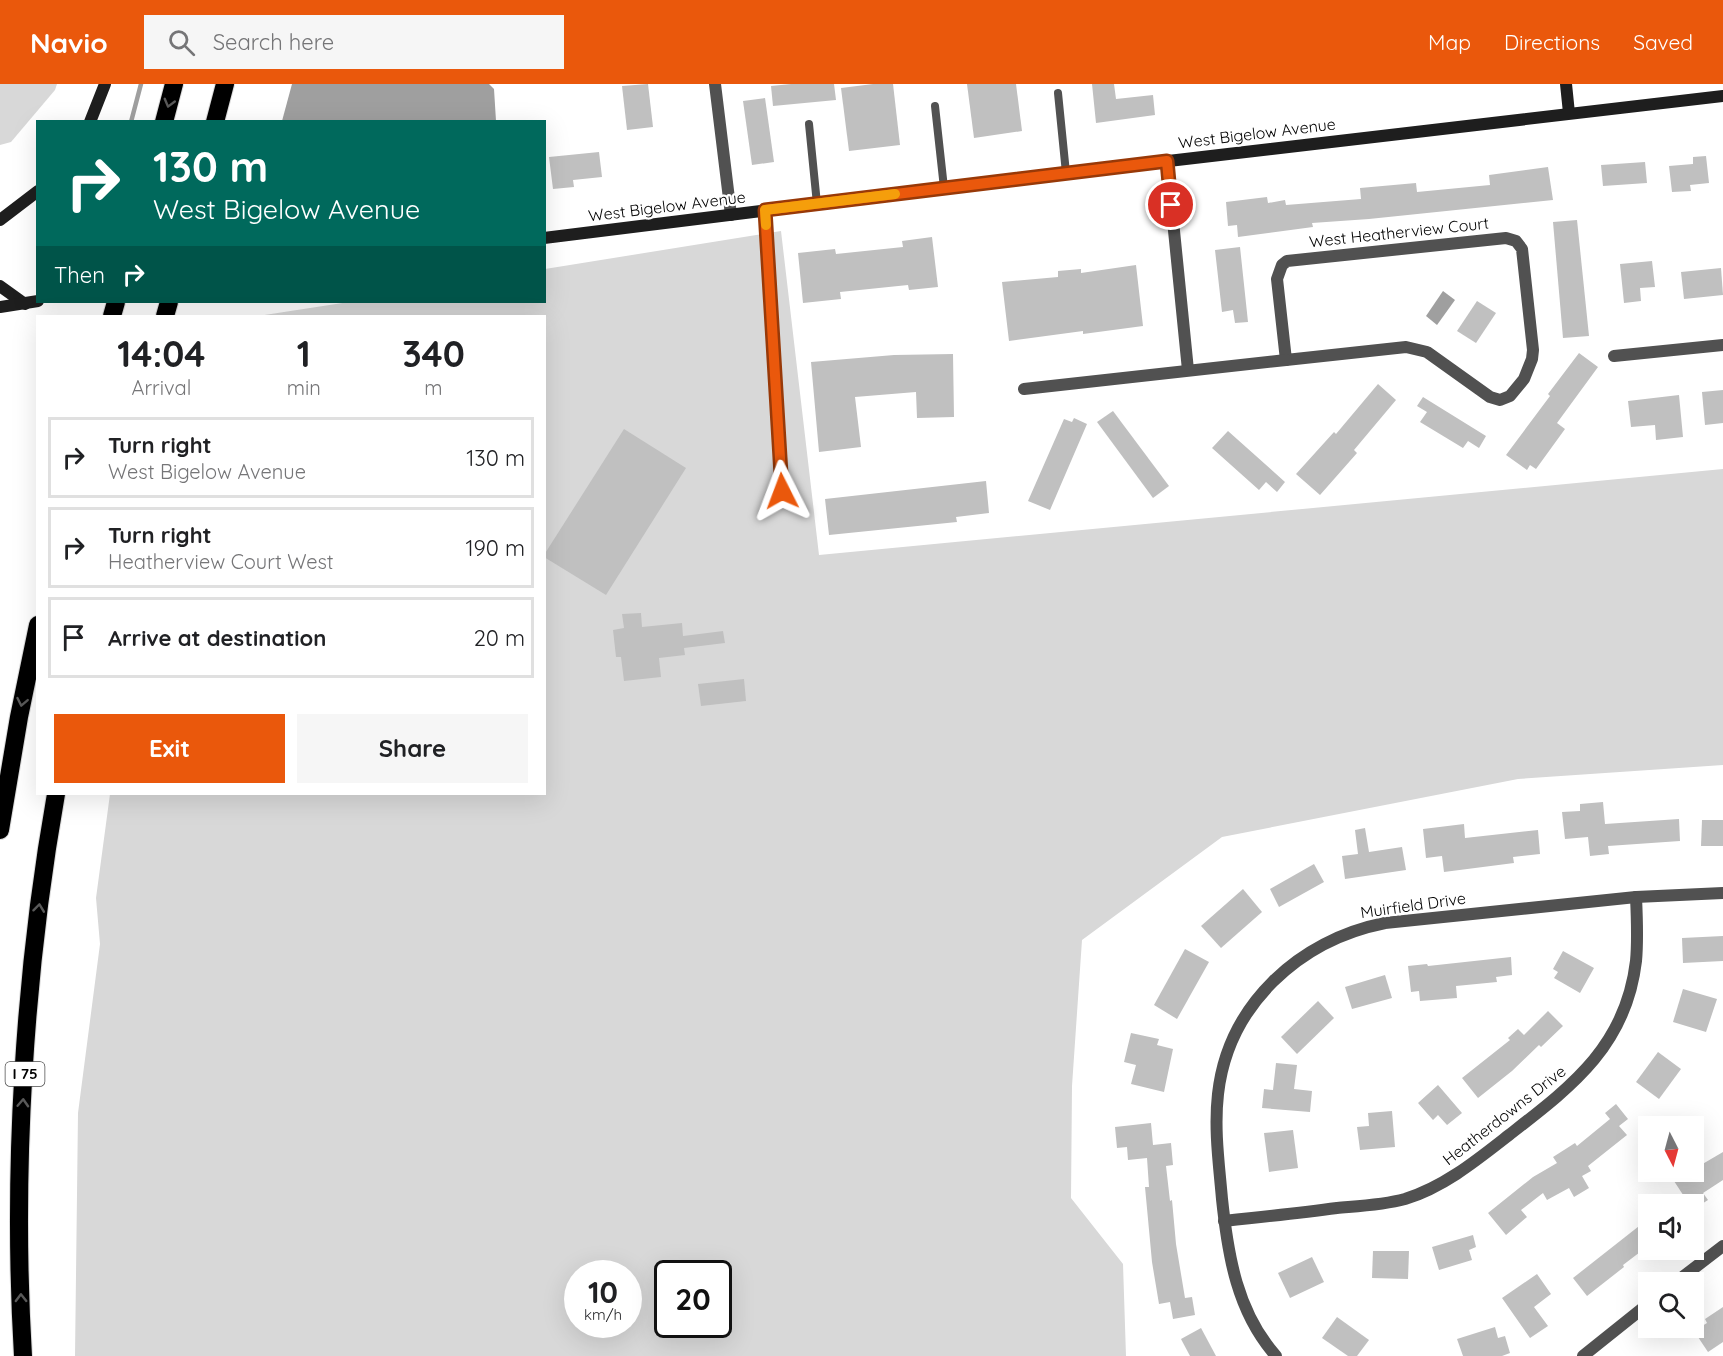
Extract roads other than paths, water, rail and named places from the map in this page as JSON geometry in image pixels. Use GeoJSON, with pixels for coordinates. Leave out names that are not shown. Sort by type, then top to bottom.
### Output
{"type":"FeatureCollection","features":[{"type":"Feature","properties":{"kind":"highway"},"geometry":{"type":"LineString","coordinates":[[165,120],[174,84]]}},
{"type":"Feature","properties":{"kind":"highway"},"geometry":{"type":"LineString","coordinates":[[216,120],[225,84]]}},
{"type":"Feature","properties":{"kind":"highway"},"geometry":{"type":"LineString","coordinates":[[0,830],[36,634]]}},
{"type":"Feature","properties":{"kind":"highway","name":"I 75"},"geometry":{"type":"LineString","coordinates":[[23,1356],[20,1264],[22,1111],[35,947],[56,795]]}},
{"type":"Feature","properties":{"kind":"street"},"geometry":{"type":"LineString","coordinates":[[91,120],[105,84]]}},
{"type":"Feature","properties":{"kind":"street"},"geometry":{"type":"LineString","coordinates":[[715,84],[731,214]]}},
{"type":"Feature","properties":{"kind":"street"},"geometry":{"type":"LineString","coordinates":[[1566,84],[1569,113]]}},
{"type":"Feature","properties":{"kind":"street","name":"West Bigelow Avenue"},"geometry":{"type":"LineString","coordinates":[[546,238],[1066,173],[1723,96]]}},
{"type":"Feature","properties":{"kind":"street"},"geometry":{"type":"LineString","coordinates":[[1167,161],[1188,370]]}},
{"type":"Feature","properties":{"kind":"street"},"geometry":{"type":"LineString","coordinates":[[0,220],[36,193]]}},
{"type":"Feature","properties":{"kind":"street","name":"West Heatherview Court"},"geometry":{"type":"LineString","coordinates":[[1506,238],[1520,244],[1524,260],[1533,350],[1529,369],[1524,379],[1510,396],[1504,399],[1495,400],[1490,397],[1427,352],[1406,347],[1286,360],[1277,279],[1282,265],[1287,261],[1506,238]]}},
{"type":"Feature","properties":{"kind":"street"},"geometry":{"type":"LineString","coordinates":[[0,286],[31,303]]}},
{"type":"Feature","properties":{"kind":"street"},"geometry":{"type":"LineString","coordinates":[[0,307],[31,303]]}},
{"type":"Feature","properties":{"kind":"street"},"geometry":{"type":"LineString","coordinates":[[1614,356],[1723,345]]}},
{"type":"Feature","properties":{"kind":"street"},"geometry":{"type":"LineString","coordinates":[[1024,388],[1286,360]]}},
{"type":"Feature","properties":{"kind":"street","name":"Muirfield Drive"},"geometry":{"type":"LineString","coordinates":[[1276,1356],[1256,1329],[1231,1267],[1224,1221],[1216,1114],[1222,1071],[1228,1050],[1249,1010],[1262,993],[1294,962],[1332,939],[1385,923],[1636,897],[1723,893]]}},
{"type":"Feature","properties":{"kind":"street","name":"Heatherdowns Drive"},"geometry":{"type":"LineString","coordinates":[[1224,1221],[1376,1204],[1409,1198],[1467,1167],[1563,1093],[1594,1062],[1607,1044],[1627,1004],[1636,960],[1636,897]]}},
{"type":"Feature","properties":{"kind":"street"},"geometry":{"type":"LineString","coordinates":[[1689,1272],[1723,1246]]}},
{"type":"Feature","properties":{"kind":"street"},"geometry":{"type":"LineString","coordinates":[[1583,1356],[1638,1312]]}},
{"type":"Feature","properties":{"kind":"lane"},"geometry":{"type":"LineString","coordinates":[[1058,93],[1066,173]]}},
{"type":"Feature","properties":{"kind":"lane"},"geometry":{"type":"LineString","coordinates":[[935,106],[944,188]]}},
{"type":"Feature","properties":{"kind":"lane"},"geometry":{"type":"LineString","coordinates":[[809,124],[817,204]]}},
{"type":"Feature","properties":{"kind":"lane"},"geometry":{"type":"LineString","coordinates":[[765,210],[782,491]]}},
{"type":"Feature","properties":{"kind":"waterway"},"geometry":{"type":"LineString","coordinates":[[132,120],[141,84]]}}]}
